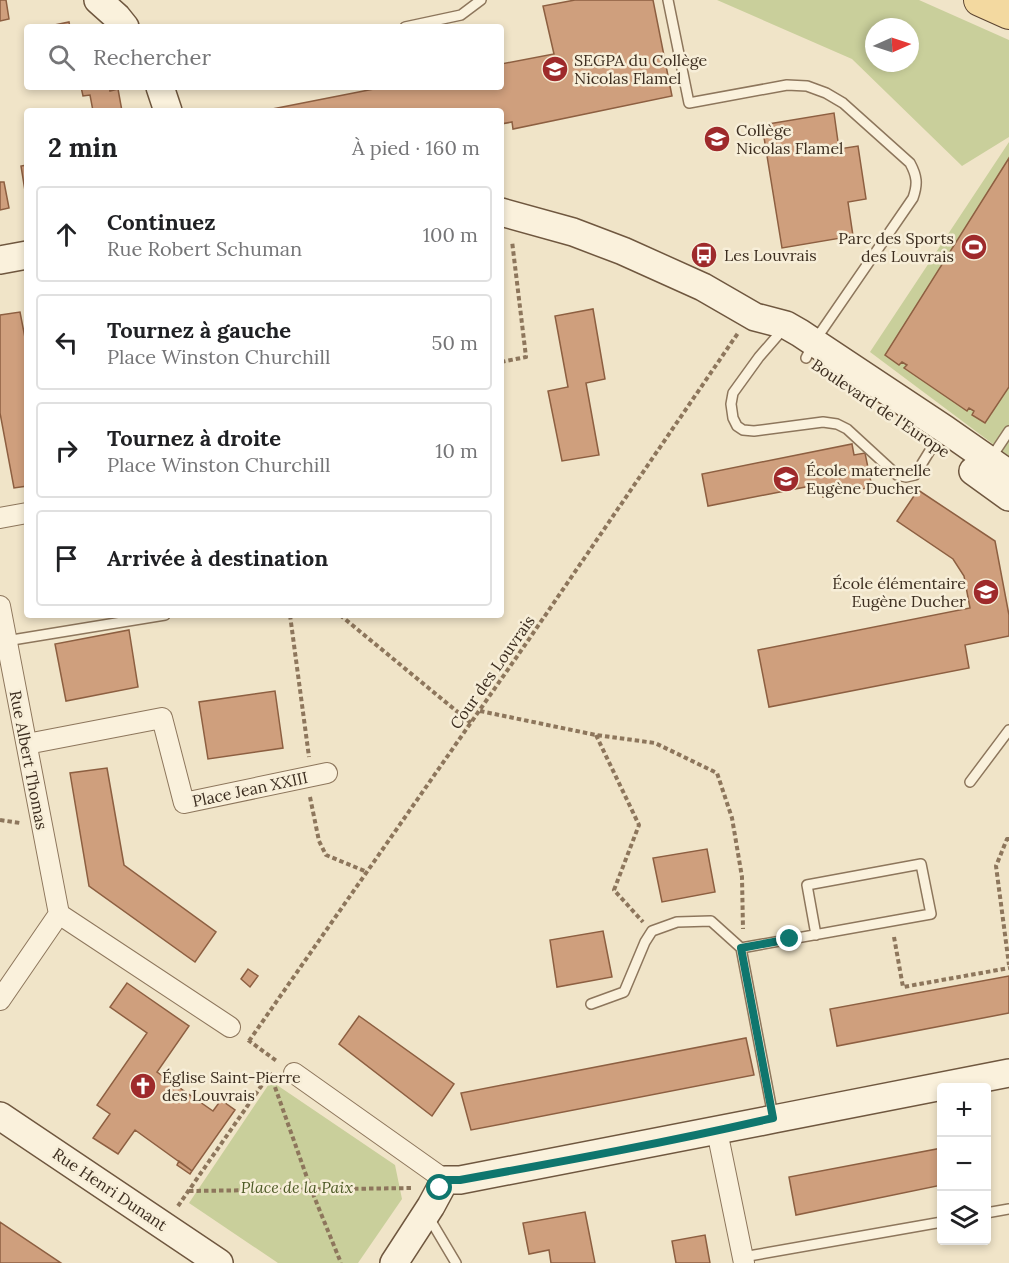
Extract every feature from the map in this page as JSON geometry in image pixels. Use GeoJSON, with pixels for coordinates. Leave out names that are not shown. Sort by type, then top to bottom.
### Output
{"type":"FeatureCollection","features":[{"type":"Feature","properties":{"kind":"main road"},"geometry":{"type":"LineString","coordinates":[[980,0],[1009,13]]}},
{"type":"Feature","properties":{"kind":"street"},"geometry":{"type":"LineString","coordinates":[[98,0],[123,24]]}},
{"type":"Feature","properties":{"kind":"street"},"geometry":{"type":"LineString","coordinates":[[161,90],[167,108]]}},
{"type":"Feature","properties":{"kind":"street","name":"Boulevard de l'Europe"},"geometry":{"type":"LineString","coordinates":[[505,212],[573,232],[623,251],[703,287],[946,430],[999,467]]}},
{"type":"Feature","properties":{"kind":"street"},"geometry":{"type":"LineString","coordinates":[[0,260],[24,256]]}},
{"type":"Feature","properties":{"kind":"street","name":"Boulevard de l'Europe"},"geometry":{"type":"LineString","coordinates":[[810,350],[862,393],[1009,497]]}},
{"type":"Feature","properties":{"kind":"street"},"geometry":{"type":"LineString","coordinates":[[0,518],[24,514]]}},
{"type":"Feature","properties":{"kind":"street","name":"Rue Albert Thomas"},"geometry":{"type":"LineString","coordinates":[[0,606],[59,914]]}},
{"type":"Feature","properties":{"kind":"street","name":"Place Jean XXIII"},"geometry":{"type":"LineString","coordinates":[[27,744],[162,718],[184,803],[327,773]]}},
{"type":"Feature","properties":{"kind":"street"},"geometry":{"type":"LineString","coordinates":[[0,999],[59,914],[230,1027]]}},
{"type":"Feature","properties":{"kind":"street"},"geometry":{"type":"LineString","coordinates":[[286,1067],[442,1184]]}},
{"type":"Feature","properties":{"kind":"street"},"geometry":{"type":"LineString","coordinates":[[394,1263],[442,1184],[1009,1073]]}},
{"type":"Feature","properties":{"kind":"street","name":"Rue Henri Dunant"},"geometry":{"type":"LineString","coordinates":[[0,1116],[165,1225],[203,1258]]}},
{"type":"Feature","properties":{"kind":"street"},"geometry":{"type":"LineString","coordinates":[[717,1131],[744,1260]]}},
{"type":"Feature","properties":{"kind":"lane"},"geometry":{"type":"LineString","coordinates":[[419,24],[461,15],[481,0]]}},
{"type":"Feature","properties":{"kind":"lane"},"geometry":{"type":"LineString","coordinates":[[668,0],[689,103],[787,85],[807,86],[843,103],[910,163],[917,175],[917,188],[913,198],[810,350]]}},
{"type":"Feature","properties":{"kind":"lane"},"geometry":{"type":"LineString","coordinates":[[781,332],[759,357],[733,393],[731,404],[737,426],[744,430],[754,431],[823,422],[837,424],[847,429],[897,475],[906,477],[915,475],[934,444]]}},
{"type":"Feature","properties":{"kind":"lane"},"geometry":{"type":"LineString","coordinates":[[999,467],[1009,431]]}},
{"type":"Feature","properties":{"kind":"lane"},"geometry":{"type":"LineString","coordinates":[[6,641],[147,618]]}},
{"type":"Feature","properties":{"kind":"lane"},"geometry":{"type":"LineString","coordinates":[[970,782],[1009,730]]}},
{"type":"Feature","properties":{"kind":"lane"},"geometry":{"type":"LineString","coordinates":[[742,948],[931,914],[921,864],[807,885],[816,934]]}},
{"type":"Feature","properties":{"kind":"lane"},"geometry":{"type":"LineString","coordinates":[[591,1004],[624,992],[652,931],[677,922],[711,921],[742,948],[773,1118]]}},
{"type":"Feature","properties":{"kind":"lane"},"geometry":{"type":"LineString","coordinates":[[991,1213],[1009,1209]]}},
{"type":"Feature","properties":{"kind":"lane"},"geometry":{"type":"LineString","coordinates":[[426,1213],[456,1263]]}},
{"type":"Feature","properties":{"kind":"lane"},"geometry":{"type":"LineString","coordinates":[[744,1260],[937,1222]]}},
{"type":"Feature","properties":{"kind":"path"},"geometry":{"type":"LineString","coordinates":[[504,361],[526,357],[505,212]]}},
{"type":"Feature","properties":{"kind":"path","name":"Cour des Louvrais"},"geometry":{"type":"LineString","coordinates":[[249,1041],[752,316]]}},
{"type":"Feature","properties":{"kind":"path"},"geometry":{"type":"LineString","coordinates":[[344,618],[471,723]]}},
{"type":"Feature","properties":{"kind":"path"},"geometry":{"type":"LineString","coordinates":[[479,711],[596,735],[655,743],[717,773],[732,818],[742,877],[742,948]]}},
{"type":"Feature","properties":{"kind":"path"},"geometry":{"type":"LineString","coordinates":[[596,735],[639,825],[614,890],[652,931]]}},
{"type":"Feature","properties":{"kind":"path"},"geometry":{"type":"LineString","coordinates":[[891,921],[903,987],[1009,967],[996,866],[1007,839],[1009,839]]}},
{"type":"Feature","properties":{"kind":"path"},"geometry":{"type":"LineString","coordinates":[[230,1027],[286,1067]]}},
{"type":"Feature","properties":{"kind":"path"},"geometry":{"type":"LineString","coordinates":[[165,1225],[270,1073],[286,1067]]}},
{"type":"Feature","properties":{"kind":"path"},"geometry":{"type":"LineString","coordinates":[[270,1073],[311,1189],[341,1263]]}},
{"type":"Feature","properties":{"kind":"path"},"geometry":{"type":"LineString","coordinates":[[189,1191],[442,1184]]}},
{"type":"Feature","properties":{"kind":"green space"},"geometry":{"type":"Polygon","coordinates":[[[717,0],[919,0],[1009,40],[1009,137],[962,166],[865,72],[919,72],[919,18],[865,18],[865,72],[852,59],[717,0]]]}},
{"type":"Feature","properties":{"kind":"green space","name":"Parc des Sports des Louvrais"},"geometry":{"type":"Polygon","coordinates":[[[1009,142],[1009,456],[870,352],[1009,142]]]}},
{"type":"Feature","properties":{"kind":"green space","name":"Place de la Paix"},"geometry":{"type":"Polygon","coordinates":[[[271,1081],[395,1165],[402,1199],[358,1263],[278,1263],[189,1203],[271,1081]]]}},
{"type":"Feature","properties":{"kind":"building"},"geometry":{"type":"Polygon","coordinates":[[[0,0],[6,0],[9,19],[0,21],[0,0]]]}},
{"type":"Feature","properties":{"kind":"building"},"geometry":{"type":"Polygon","coordinates":[[[575,0],[653,0],[672,96],[513,129],[512,122],[504,123],[504,108],[277,108],[369,90],[504,90],[504,63],[554,54],[543,6],[575,0]]]}},
{"type":"Feature","properties":{"kind":"building"},"geometry":{"type":"Polygon","coordinates":[[[82,90],[118,90],[121,108],[92,108],[90,95],[83,96],[82,90]]]}},
{"type":"Feature","properties":{"kind":"building"},"geometry":{"type":"Polygon","coordinates":[[[834,113],[839,149],[858,146],[866,199],[848,202],[853,236],[782,248],[762,125],[834,113]]]}},
{"type":"Feature","properties":{"kind":"building","name":"Parc des Sports des Louvrais"},"geometry":{"type":"Polygon","coordinates":[[[1009,158],[1009,387],[985,423],[972,415],[974,411],[969,408],[967,411],[904,368],[907,365],[902,362],[899,365],[885,355],[1009,158]]]}},
{"type":"Feature","properties":{"kind":"building"},"geometry":{"type":"Polygon","coordinates":[[[21,166],[24,166],[24,185],[21,166]]]}},
{"type":"Feature","properties":{"kind":"building"},"geometry":{"type":"Polygon","coordinates":[[[0,182],[4,182],[9,208],[0,210],[0,182]]]}},
{"type":"Feature","properties":{"kind":"building"},"geometry":{"type":"Polygon","coordinates":[[[593,309],[605,379],[586,383],[599,455],[562,461],[548,391],[568,387],[555,316],[593,309]]]}},
{"type":"Feature","properties":{"kind":"building"},"geometry":{"type":"Polygon","coordinates":[[[20,312],[24,333],[24,486],[14,488],[0,413],[0,315],[20,312]]]}},
{"type":"Feature","properties":{"kind":"building","name":"École maternelle Eugène Ducher"},"geometry":{"type":"Polygon","coordinates":[[[852,444],[854,455],[865,453],[872,487],[823,497],[821,484],[708,506],[702,474],[852,444]]]}},
{"type":"Feature","properties":{"kind":"building","name":"École élémentaire Eugène Ducher"},"geometry":{"type":"Polygon","coordinates":[[[918,490],[995,541],[1009,615],[1009,636],[965,645],[969,668],[769,707],[758,650],[970,608],[964,576],[953,559],[897,521],[918,490]]]}},
{"type":"Feature","properties":{"kind":"building"},"geometry":{"type":"Polygon","coordinates":[[[129,630],[138,687],[66,701],[55,644],[129,630]]]}},
{"type":"Feature","properties":{"kind":"building"},"geometry":{"type":"Polygon","coordinates":[[[275,691],[283,748],[208,759],[199,702],[275,691]]]}},
{"type":"Feature","properties":{"kind":"building"},"geometry":{"type":"Polygon","coordinates":[[[107,768],[124,865],[216,932],[195,962],[89,886],[70,773],[107,768]]]}},
{"type":"Feature","properties":{"kind":"building"},"geometry":{"type":"Polygon","coordinates":[[[707,849],[715,892],[662,902],[653,858],[707,849]]]}},
{"type":"Feature","properties":{"kind":"building"},"geometry":{"type":"Polygon","coordinates":[[[603,931],[612,977],[557,987],[550,940],[603,931]]]}},
{"type":"Feature","properties":{"kind":"building"},"geometry":{"type":"Polygon","coordinates":[[[248,969],[258,976],[250,987],[241,979],[248,969]]]}},
{"type":"Feature","properties":{"kind":"building"},"geometry":{"type":"Polygon","coordinates":[[[1009,976],[1009,1013],[837,1046],[830,1009],[1009,976]]]}},
{"type":"Feature","properties":{"kind":"building","name":"Église Saint-Pierre des Louvrais"},"geometry":{"type":"Polygon","coordinates":[[[127,983],[189,1026],[157,1072],[213,1111],[221,1100],[235,1110],[192,1171],[135,1130],[118,1154],[93,1138],[110,1114],[97,1105],[147,1033],[110,1007],[127,983]]]}},
{"type":"Feature","properties":{"kind":"building"},"geometry":{"type":"Polygon","coordinates":[[[359,1016],[454,1084],[432,1116],[339,1044],[359,1016]]]}},
{"type":"Feature","properties":{"kind":"building"},"geometry":{"type":"Polygon","coordinates":[[[746,1038],[754,1075],[471,1130],[461,1093],[746,1038]]]}},
{"type":"Feature","properties":{"kind":"building"},"geometry":{"type":"Polygon","coordinates":[[[937,1149],[937,1186],[796,1215],[789,1177],[937,1149]]]}},
{"type":"Feature","properties":{"kind":"building"},"geometry":{"type":"Polygon","coordinates":[[[179,1161],[192,1171],[190,1174],[177,1165],[179,1161]]]}},
{"type":"Feature","properties":{"kind":"building"},"geometry":{"type":"Polygon","coordinates":[[[585,1212],[595,1263],[551,1263],[549,1250],[529,1254],[523,1223],[585,1212]]]}},
{"type":"Feature","properties":{"kind":"building"},"geometry":{"type":"Polygon","coordinates":[[[0,1222],[61,1263],[0,1263],[0,1222]]]}},
{"type":"Feature","properties":{"kind":"building"},"geometry":{"type":"Polygon","coordinates":[[[705,1235],[710,1263],[676,1263],[672,1241],[705,1235]]]}},
{"type":"Feature","properties":{"kind":"place","name":"SEGPA du Collège Nicolas Flamel"},"geometry":{"type":"Point","coordinates":[555,69]}},
{"type":"Feature","properties":{"kind":"place","name":"Collège Nicolas Flamel"},"geometry":{"type":"Point","coordinates":[717,139]}},
{"type":"Feature","properties":{"kind":"place","name":"Parc des Sports des Louvrais"},"geometry":{"type":"Point","coordinates":[974,247]}},
{"type":"Feature","properties":{"kind":"place","name":"Les Louvrais"},"geometry":{"type":"Point","coordinates":[704,255]}},
{"type":"Feature","properties":{"kind":"place","name":"École maternelle Eugène Ducher"},"geometry":{"type":"Point","coordinates":[786,479]}},
{"type":"Feature","properties":{"kind":"place","name":"École élémentaire Eugène Ducher"},"geometry":{"type":"Point","coordinates":[986,592]}},
{"type":"Feature","properties":{"kind":"place","name":"Église Saint-Pierre des Louvrais"},"geometry":{"type":"Point","coordinates":[143,1086]}},
{"type":"Feature","properties":{"kind":"route"},"geometry":{"type":"LineString","coordinates":[[440,1188],[445,1180],[460,1180],[611,1152],[773,1118],[741,948],[790,939]]}}]}
